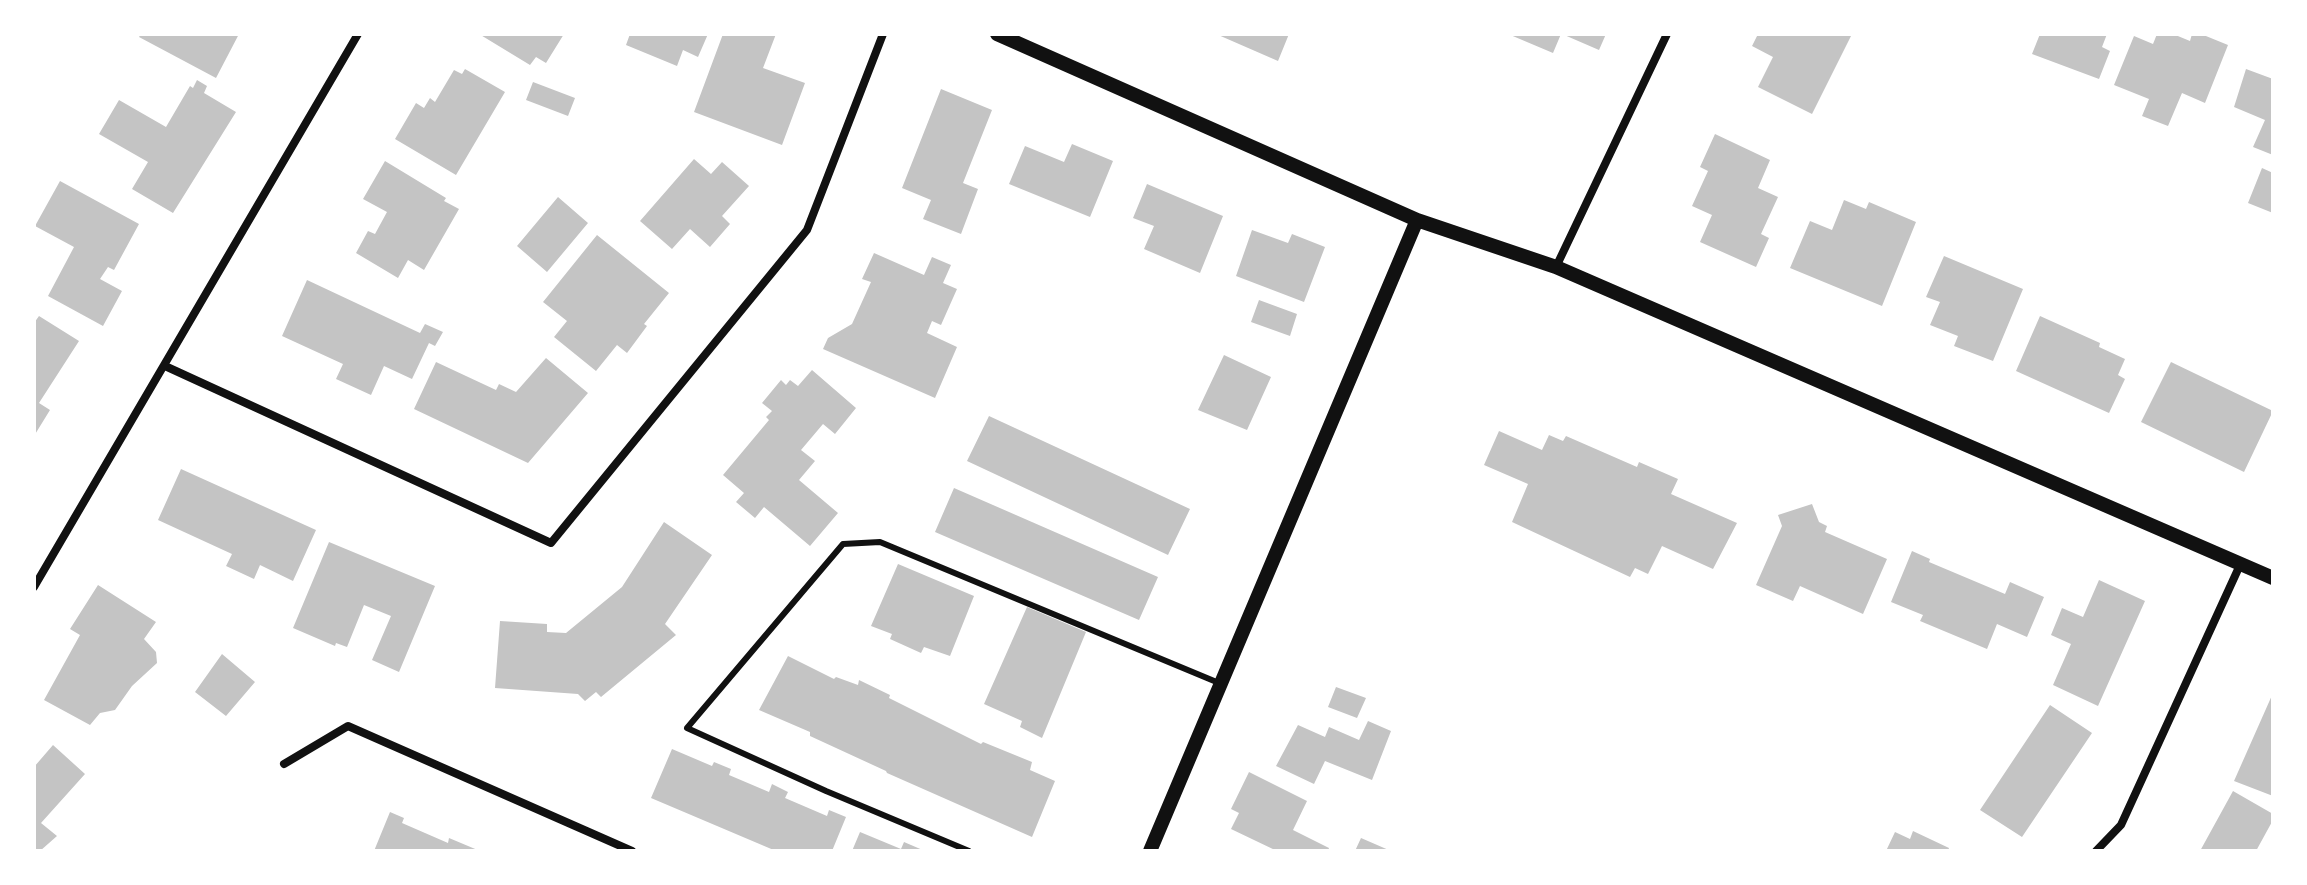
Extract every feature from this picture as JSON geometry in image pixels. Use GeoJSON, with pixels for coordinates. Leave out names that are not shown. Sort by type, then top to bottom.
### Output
{"type":"FeatureCollection","features":[{"type":"Feature","properties":{"kind":"street"},"geometry":{"type":"LineString","coordinates":[[34,587],[358,34]]}},
{"type":"Feature","properties":{"kind":"street"},"geometry":{"type":"LineString","coordinates":[[165,366],[551,543],[807,230],[883,34]]}},
{"type":"Feature","properties":{"kind":"street"},"geometry":{"type":"LineString","coordinates":[[997,34],[1417,220],[1556,267],[2273,578]]}},
{"type":"Feature","properties":{"kind":"street"},"geometry":{"type":"LineString","coordinates":[[1556,267],[1667,34]]}},
{"type":"Feature","properties":{"kind":"street"},"geometry":{"type":"LineString","coordinates":[[1150,851],[1417,220]]}},
{"type":"Feature","properties":{"kind":"street"},"geometry":{"type":"LineString","coordinates":[[2096,851],[2121,825],[2240,565]]}},
{"type":"Feature","properties":{"kind":"street"},"geometry":{"type":"LineString","coordinates":[[284,764],[348,726],[632,851]]}},
{"type":"Feature","properties":{"kind":"lane"},"geometry":{"type":"LineString","coordinates":[[969,851],[687,728],[843,544],[880,542],[1221,683]]}},
{"type":"Feature","properties":{"kind":"building"},"geometry":{"type":"Polygon","coordinates":[[[141,34],[239,34],[216,78],[139,37],[141,34]]]}},
{"type":"Feature","properties":{"kind":"building"},"geometry":{"type":"Polygon","coordinates":[[[479,34],[564,34],[546,63],[536,57],[530,65],[479,34]]]}},
{"type":"Feature","properties":{"kind":"building"},"geometry":{"type":"Polygon","coordinates":[[[630,34],[708,34],[698,57],[683,50],[677,66],[626,45],[630,34]]]}},
{"type":"Feature","properties":{"kind":"building"},"geometry":{"type":"Polygon","coordinates":[[[723,34],[776,34],[763,68],[805,83],[782,145],[694,112],[723,34]]]}},
{"type":"Feature","properties":{"kind":"building"},"geometry":{"type":"Polygon","coordinates":[[[1216,34],[1289,34],[1278,61],[1216,34]]]}},
{"type":"Feature","properties":{"kind":"building"},"geometry":{"type":"Polygon","coordinates":[[[1508,34],[1561,34],[1553,53],[1508,34]]]}},
{"type":"Feature","properties":{"kind":"building"},"geometry":{"type":"Polygon","coordinates":[[[1562,34],[1606,34],[1599,50],[1562,34]]]}},
{"type":"Feature","properties":{"kind":"building"},"geometry":{"type":"Polygon","coordinates":[[[1758,34],[1852,34],[1812,114],[1758,87],[1773,57],[1752,46],[1758,34]]]}},
{"type":"Feature","properties":{"kind":"building"},"geometry":{"type":"Polygon","coordinates":[[[2040,34],[2107,34],[2102,47],[2110,51],[2099,79],[2032,54],[2040,34]]]}},
{"type":"Feature","properties":{"kind":"building"},"geometry":{"type":"Polygon","coordinates":[[[2157,34],[2173,34],[2190,41],[2192,34],[2201,34],[2228,45],[2205,103],[2182,93],[2168,126],[2142,116],[2149,99],[2114,85],[2134,36],[2153,44],[2157,34]]]}},
{"type":"Feature","properties":{"kind":"building"},"geometry":{"type":"Polygon","coordinates":[[[465,69],[505,92],[456,175],[395,139],[416,103],[424,108],[430,98],[435,102],[454,70],[462,74],[465,69]]]}},
{"type":"Feature","properties":{"kind":"building"},"geometry":{"type":"Polygon","coordinates":[[[2246,69],[2273,79],[2273,155],[2253,147],[2265,120],[2234,107],[2246,69]]]}},
{"type":"Feature","properties":{"kind":"building"},"geometry":{"type":"Polygon","coordinates":[[[197,80],[207,86],[204,93],[236,112],[173,213],[132,189],[148,162],[99,134],[119,100],[166,127],[190,86],[193,88],[197,80]]]}},
{"type":"Feature","properties":{"kind":"building"},"geometry":{"type":"Polygon","coordinates":[[[533,82],[575,98],[568,116],[526,100],[533,82]]]}},
{"type":"Feature","properties":{"kind":"building"},"geometry":{"type":"Polygon","coordinates":[[[941,89],[992,110],[963,183],[978,189],[961,234],[923,219],[931,200],[902,188],[941,89]]]}},
{"type":"Feature","properties":{"kind":"building"},"geometry":{"type":"Polygon","coordinates":[[[1715,134],[1770,160],[1758,188],[1778,197],[1761,234],[1769,238],[1756,267],[1700,242],[1712,215],[1692,206],[1708,171],[1700,167],[1715,134]]]}},
{"type":"Feature","properties":{"kind":"building"},"geometry":{"type":"Polygon","coordinates":[[[1072,144],[1113,161],[1090,217],[1009,184],[1025,146],[1064,162],[1072,144]]]}},
{"type":"Feature","properties":{"kind":"building"},"geometry":{"type":"Polygon","coordinates":[[[694,159],[711,174],[722,162],[749,186],[722,216],[730,224],[710,247],[690,229],[672,249],[640,221],[694,159]]]}},
{"type":"Feature","properties":{"kind":"building"},"geometry":{"type":"Polygon","coordinates":[[[385,161],[459,209],[424,270],[408,260],[398,278],[356,253],[368,231],[375,234],[387,212],[363,199],[385,161]]]}},
{"type":"Feature","properties":{"kind":"building"},"geometry":{"type":"Polygon","coordinates":[[[2262,168],[2273,173],[2273,213],[2248,203],[2262,168]]]}},
{"type":"Feature","properties":{"kind":"building"},"geometry":{"type":"Polygon","coordinates":[[[60,181],[139,224],[114,270],[108,267],[100,279],[122,291],[103,326],[48,296],[74,247],[35,226],[60,181]]]}},
{"type":"Feature","properties":{"kind":"building"},"geometry":{"type":"Polygon","coordinates":[[[1147,184],[1223,216],[1200,273],[1144,249],[1154,226],[1133,218],[1147,184]]]}},
{"type":"Feature","properties":{"kind":"building"},"geometry":{"type":"Polygon","coordinates":[[[558,197],[588,223],[547,272],[517,246],[558,197]]]}},
{"type":"Feature","properties":{"kind":"building"},"geometry":{"type":"Polygon","coordinates":[[[1844,200],[1866,209],[1869,202],[1916,222],[1882,306],[1790,268],[1810,221],[1832,230],[1844,200]]]}},
{"type":"Feature","properties":{"kind":"building"},"geometry":{"type":"Polygon","coordinates":[[[1252,230],[1288,243],[1292,234],[1325,247],[1304,302],[1236,276],[1252,230]]]}},
{"type":"Feature","properties":{"kind":"building"},"geometry":{"type":"Polygon","coordinates":[[[597,235],[669,293],[644,324],[647,326],[627,353],[617,345],[596,371],[554,337],[567,321],[543,302],[597,235]]]}},
{"type":"Feature","properties":{"kind":"building"},"geometry":{"type":"Polygon","coordinates":[[[874,253],[924,275],[932,257],[951,265],[943,283],[957,289],[941,325],[932,321],[927,333],[957,347],[935,398],[823,349],[828,338],[852,324],[871,282],[862,279],[874,253]]]}},
{"type":"Feature","properties":{"kind":"building"},"geometry":{"type":"Polygon","coordinates":[[[1944,256],[2023,289],[1993,361],[1954,346],[1958,336],[1930,325],[1940,302],[1926,297],[1944,256]]]}},
{"type":"Feature","properties":{"kind":"building"},"geometry":{"type":"Polygon","coordinates":[[[307,280],[420,333],[425,324],[443,332],[435,346],[429,343],[412,379],[384,366],[371,395],[336,379],[343,364],[282,336],[307,280]]]}},
{"type":"Feature","properties":{"kind":"building"},"geometry":{"type":"Polygon","coordinates":[[[1259,300],[1297,314],[1290,336],[1251,322],[1259,300]]]}},
{"type":"Feature","properties":{"kind":"building"},"geometry":{"type":"Polygon","coordinates":[[[39,316],[79,341],[39,403],[50,410],[34,436],[34,323],[39,316]]]}},
{"type":"Feature","properties":{"kind":"building"},"geometry":{"type":"Polygon","coordinates":[[[2040,316],[2100,343],[2099,347],[2125,359],[2118,375],[2125,379],[2109,413],[2016,371],[2040,316]]]}},
{"type":"Feature","properties":{"kind":"building"},"geometry":{"type":"Polygon","coordinates":[[[1224,355],[1271,377],[1247,430],[1198,410],[1224,355]]]}},
{"type":"Feature","properties":{"kind":"building"},"geometry":{"type":"Polygon","coordinates":[[[546,358],[588,393],[528,463],[414,409],[436,362],[496,390],[499,384],[516,392],[546,358]]]}},
{"type":"Feature","properties":{"kind":"building"},"geometry":{"type":"Polygon","coordinates":[[[2171,362],[2273,411],[2244,472],[2141,422],[2171,362]]]}},
{"type":"Feature","properties":{"kind":"building"},"geometry":{"type":"Polygon","coordinates":[[[812,370],[856,408],[835,434],[823,424],[801,450],[815,461],[799,480],[838,513],[810,546],[764,507],[755,518],[736,502],[744,493],[723,475],[769,420],[766,417],[772,411],[762,403],[781,380],[786,385],[790,380],[798,386],[812,370]]]}},
{"type":"Feature","properties":{"kind":"building"},"geometry":{"type":"Polygon","coordinates":[[[989,416],[1190,509],[1168,555],[967,461],[989,416]]]}},
{"type":"Feature","properties":{"kind":"building"},"geometry":{"type":"Polygon","coordinates":[[[1499,431],[1542,450],[1549,435],[1563,441],[1566,436],[1637,467],[1639,462],[1678,479],[1671,494],[1737,523],[1713,569],[1662,546],[1648,574],[1635,568],[1630,577],[1512,522],[1528,484],[1484,465],[1499,431]]]}},
{"type":"Feature","properties":{"kind":"building"},"geometry":{"type":"Polygon","coordinates":[[[181,469],[316,530],[293,581],[260,565],[254,579],[226,566],[232,554],[158,520],[181,469]]]}},
{"type":"Feature","properties":{"kind":"building"},"geometry":{"type":"Polygon","coordinates":[[[954,488],[1158,577],[1139,620],[935,532],[954,488]]]}},
{"type":"Feature","properties":{"kind":"building"},"geometry":{"type":"Polygon","coordinates":[[[1812,504],[1819,522],[1827,526],[1825,532],[1887,559],[1863,614],[1800,586],[1793,601],[1756,585],[1782,526],[1778,515],[1812,504]]]}},
{"type":"Feature","properties":{"kind":"building"},"geometry":{"type":"Polygon","coordinates":[[[664,522],[712,555],[665,624],[676,635],[601,697],[596,692],[585,701],[578,694],[495,688],[500,621],[547,624],[547,632],[566,633],[622,587],[664,522]]]}},
{"type":"Feature","properties":{"kind":"building"},"geometry":{"type":"Polygon","coordinates":[[[329,542],[435,586],[399,672],[372,660],[391,616],[364,605],[347,647],[336,643],[335,646],[293,628],[329,542]]]}},
{"type":"Feature","properties":{"kind":"building"},"geometry":{"type":"Polygon","coordinates":[[[1912,551],[1930,559],[1929,562],[2005,594],[2010,582],[2044,597],[2027,637],[1997,624],[1987,649],[1920,621],[1923,615],[1891,602],[1912,551]]]}},
{"type":"Feature","properties":{"kind":"building"},"geometry":{"type":"Polygon","coordinates":[[[898,564],[974,596],[950,656],[924,647],[921,653],[890,639],[892,634],[871,626],[898,564]]]}},
{"type":"Feature","properties":{"kind":"building"},"geometry":{"type":"Polygon","coordinates":[[[2099,580],[2145,601],[2098,706],[2053,685],[2071,644],[2051,635],[2062,608],[2083,617],[2099,580]]]}},
{"type":"Feature","properties":{"kind":"building"},"geometry":{"type":"Polygon","coordinates":[[[98,585],[156,622],[144,639],[156,652],[157,663],[132,686],[115,710],[100,713],[90,725],[44,700],[80,635],[70,629],[98,585]]]}},
{"type":"Feature","properties":{"kind":"building"},"geometry":{"type":"Polygon","coordinates":[[[1027,607],[1086,632],[1042,738],[1020,727],[1022,721],[984,704],[1027,607]]]}},
{"type":"Feature","properties":{"kind":"building"},"geometry":{"type":"Polygon","coordinates":[[[222,654],[255,682],[226,716],[195,692],[222,654]]]}},
{"type":"Feature","properties":{"kind":"building"},"geometry":{"type":"Polygon","coordinates":[[[788,656],[834,679],[836,677],[858,685],[859,680],[981,744],[983,742],[1032,762],[1030,770],[1055,781],[1032,837],[887,773],[810,736],[810,732],[759,710],[788,656]]]}},
{"type":"Feature","properties":{"kind":"building"},"geometry":{"type":"Polygon","coordinates":[[[1336,687],[1366,698],[1357,718],[1328,707],[1336,687]]]}},
{"type":"Feature","properties":{"kind":"building"},"geometry":{"type":"Polygon","coordinates":[[[2273,693],[2273,796],[2234,781],[2273,693]]]}},
{"type":"Feature","properties":{"kind":"building"},"geometry":{"type":"Polygon","coordinates":[[[2050,705],[2092,733],[2022,837],[1980,810],[2050,705]]]}},
{"type":"Feature","properties":{"kind":"building"},"geometry":{"type":"Polygon","coordinates":[[[1368,721],[1391,731],[1372,780],[1325,761],[1314,784],[1276,766],[1298,725],[1325,737],[1329,727],[1359,740],[1368,721]]]}},
{"type":"Feature","properties":{"kind":"building"},"geometry":{"type":"Polygon","coordinates":[[[53,745],[85,774],[41,823],[57,836],[40,851],[34,851],[34,767],[53,745]]]}},
{"type":"Feature","properties":{"kind":"building"},"geometry":{"type":"Polygon","coordinates":[[[672,749],[712,766],[714,762],[731,769],[729,775],[769,792],[772,784],[788,792],[785,798],[827,816],[829,810],[846,817],[832,851],[776,851],[651,798],[672,749]]]}},
{"type":"Feature","properties":{"kind":"building"},"geometry":{"type":"Polygon","coordinates":[[[1249,772],[1307,801],[1293,830],[1329,848],[1328,851],[1277,851],[1231,829],[1239,813],[1231,809],[1249,772]]]}},
{"type":"Feature","properties":{"kind":"building"},"geometry":{"type":"Polygon","coordinates":[[[2233,791],[2273,814],[2273,820],[2256,851],[2200,851],[2233,791]]]}},
{"type":"Feature","properties":{"kind":"building"},"geometry":{"type":"Polygon","coordinates":[[[390,812],[404,818],[402,823],[448,843],[449,838],[480,851],[374,851],[390,812]]]}},
{"type":"Feature","properties":{"kind":"building"},"geometry":{"type":"Polygon","coordinates":[[[1913,831],[1949,848],[1948,851],[1886,851],[1895,832],[1910,839],[1913,831]]]}},
{"type":"Feature","properties":{"kind":"building"},"geometry":{"type":"Polygon","coordinates":[[[860,832],[901,849],[904,842],[925,851],[852,851],[860,832]]]}},
{"type":"Feature","properties":{"kind":"building"},"geometry":{"type":"Polygon","coordinates":[[[1361,838],[1391,851],[1355,851],[1361,838]]]}}]}
